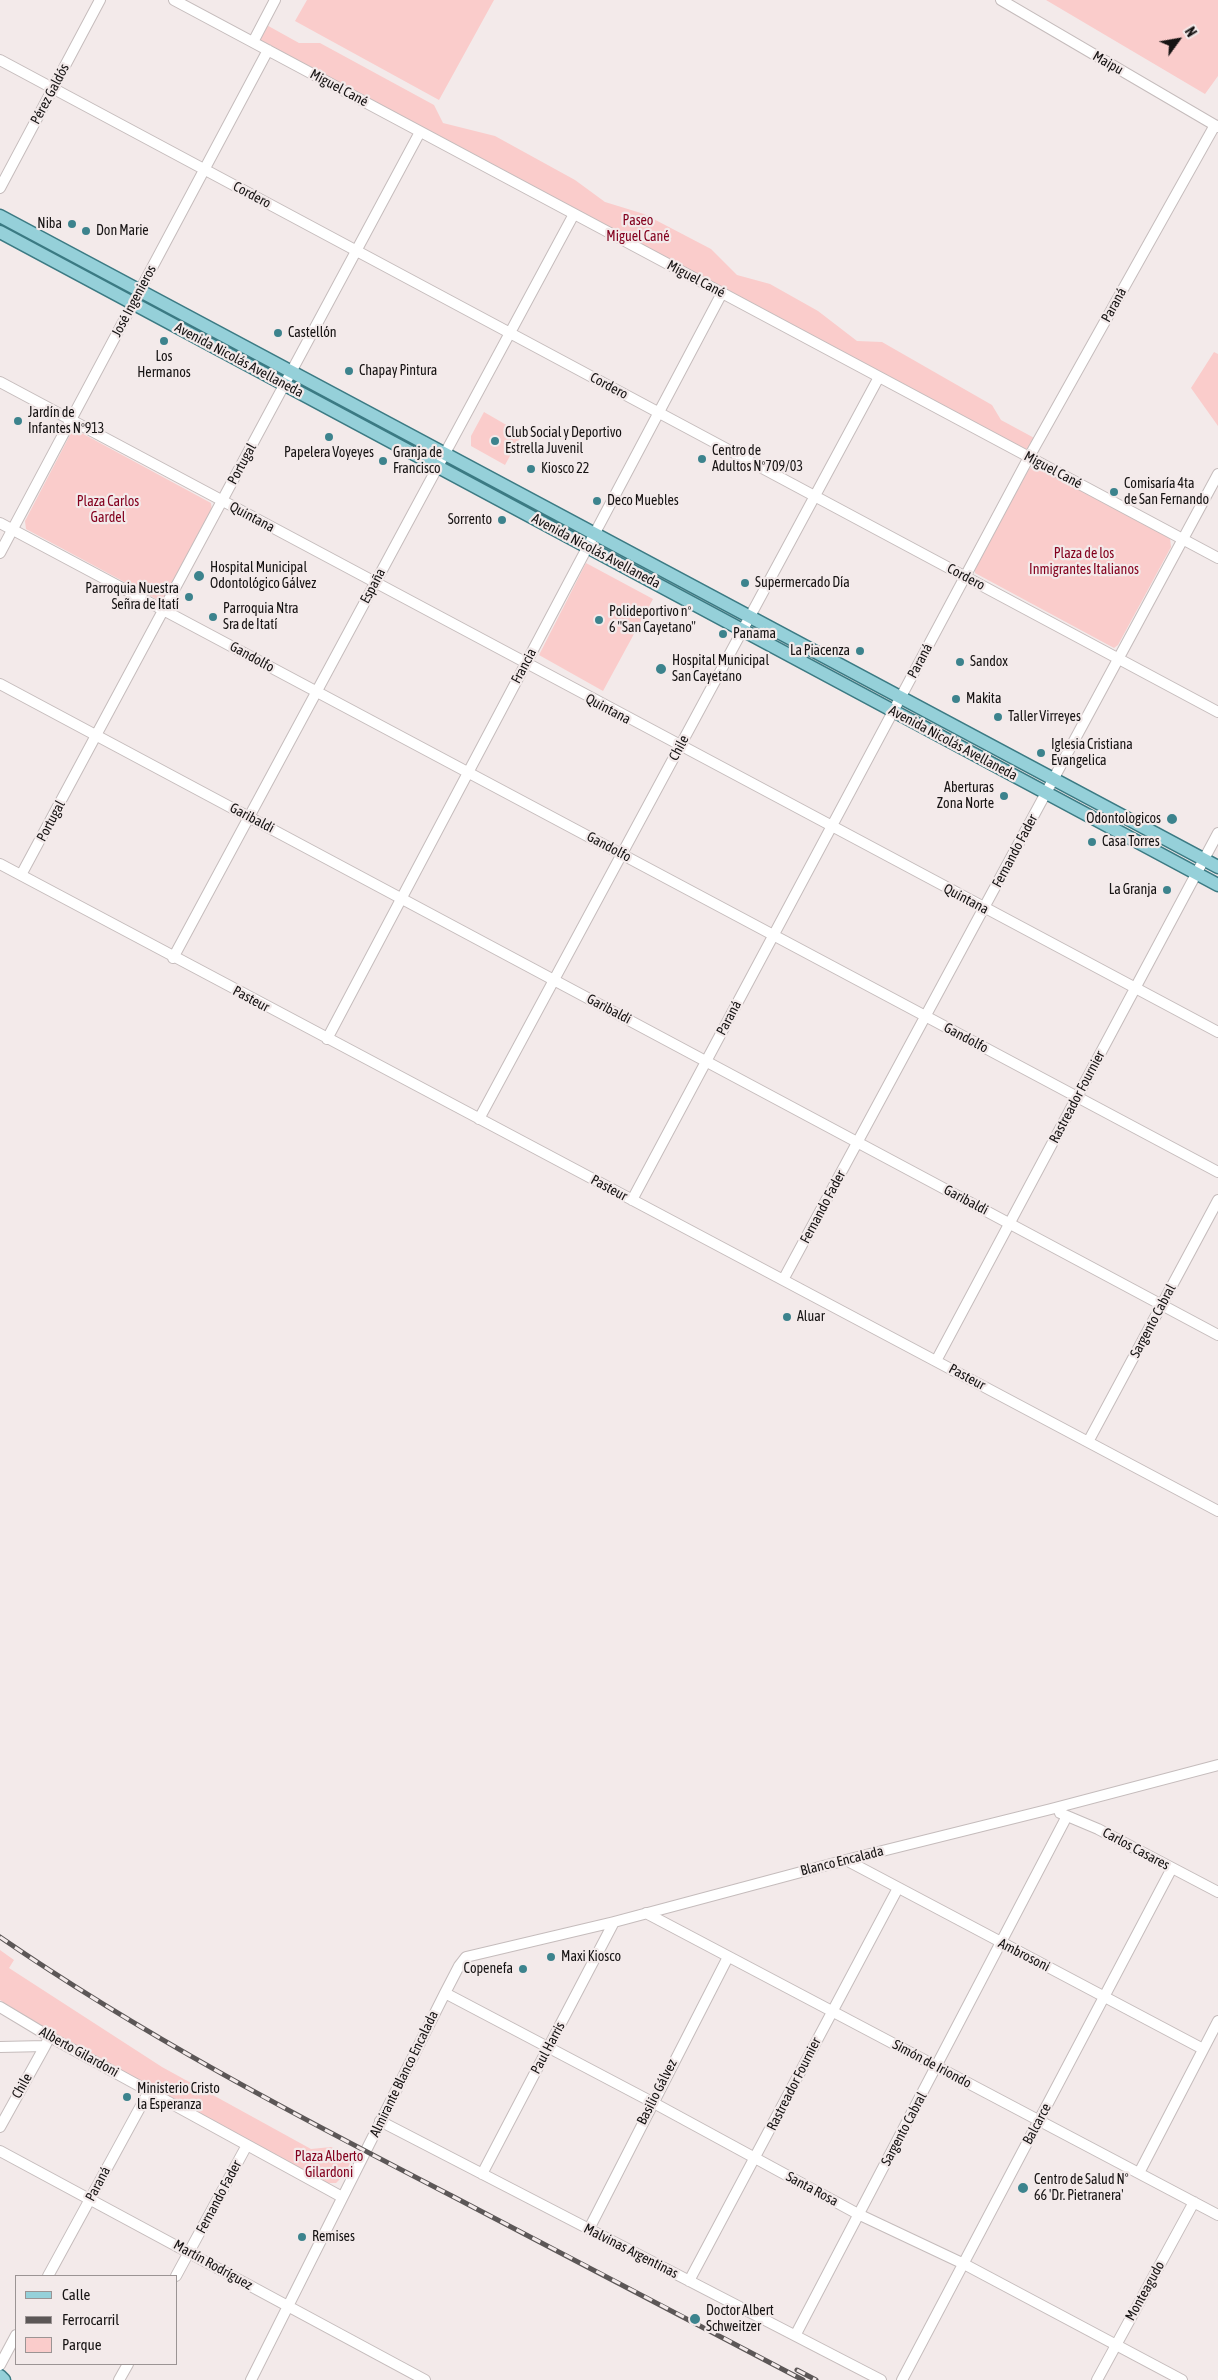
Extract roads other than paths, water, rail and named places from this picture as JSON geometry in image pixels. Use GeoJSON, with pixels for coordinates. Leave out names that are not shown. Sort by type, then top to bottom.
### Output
{"type":"FeatureCollection","features":[{"type":"Feature","properties":{"kind":"main road","name":"Avenida Nicolás Avellaneda"},"geometry":{"type":"LineString","coordinates":[[0,216],[1218,867]]}},
{"type":"Feature","properties":{"kind":"main road","name":"Avenida Nicolás Avellaneda"},"geometry":{"type":"LineString","coordinates":[[0,232],[1218,885]]}},
{"type":"Feature","properties":{"kind":"main road"},"geometry":{"type":"LineString","coordinates":[[0,2376],[4,2380]]}},
{"type":"Feature","properties":{"kind":"street","name":"Pérez Galdós"},"geometry":{"type":"LineString","coordinates":[[0,188],[100,0]]}},
{"type":"Feature","properties":{"kind":"street","name":"Miguel Cané"},"geometry":{"type":"LineString","coordinates":[[174,0],[1218,558]]}},
{"type":"Feature","properties":{"kind":"street"},"geometry":{"type":"LineString","coordinates":[[253,42],[276,0]]}},
{"type":"Feature","properties":{"kind":"street","name":"Maipu"},"geometry":{"type":"LineString","coordinates":[[1001,0],[1216,126]]}},
{"type":"Feature","properties":{"kind":"street","name":"José Ingenieros"},"geometry":{"type":"LineString","coordinates":[[0,553],[268,50]]}},
{"type":"Feature","properties":{"kind":"street","name":"Cordero"},"geometry":{"type":"LineString","coordinates":[[0,60],[1218,712]]}},
{"type":"Feature","properties":{"kind":"street","name":"Paraná"},"geometry":{"type":"LineString","coordinates":[[632,1200],[1029,457],[1216,126]]}},
{"type":"Feature","properties":{"kind":"street","name":"Portugal"},"geometry":{"type":"LineString","coordinates":[[21,875],[293,372],[420,132]]}},
{"type":"Feature","properties":{"kind":"street","name":"España"},"geometry":{"type":"LineString","coordinates":[[173,958],[574,214]]}},
{"type":"Feature","properties":{"kind":"street","name":"Francia"},"geometry":{"type":"LineString","coordinates":[[327,1039],[722,293]]}},
{"type":"Feature","properties":{"kind":"street","name":"Chile"},"geometry":{"type":"LineString","coordinates":[[479,1120],[880,377]]}},
{"type":"Feature","properties":{"kind":"street","name":"Quintana"},"geometry":{"type":"LineString","coordinates":[[0,382],[680,747],[1218,1032]]}},
{"type":"Feature","properties":{"kind":"street","name":"Fernando Fader"},"geometry":{"type":"LineString","coordinates":[[783,1280],[1218,474]]}},
{"type":"Feature","properties":{"kind":"street","name":"Gandolfo"},"geometry":{"type":"LineString","coordinates":[[0,523],[1218,1172]]}},
{"type":"Feature","properties":{"kind":"street","name":"Garibaldi"},"geometry":{"type":"LineString","coordinates":[[0,684],[1218,1335]]}},
{"type":"Feature","properties":{"kind":"street","name":"Rastreador Fournier"},"geometry":{"type":"LineString","coordinates":[[936,1361],[1218,833]]}},
{"type":"Feature","properties":{"kind":"street","name":"Pasteur"},"geometry":{"type":"LineString","coordinates":[[0,864],[173,958],[1218,1511]]}},
{"type":"Feature","properties":{"kind":"street","name":"Sargento Cabral"},"geometry":{"type":"LineString","coordinates":[[1088,1442],[1218,1200]]}},
{"type":"Feature","properties":{"kind":"street","name":"Blanco Encalada"},"geometry":{"type":"LineString","coordinates":[[466,1957],[614,1922],[846,1860],[1218,1765]]}},
{"type":"Feature","properties":{"kind":"street","name":"Carlos Casares"},"geometry":{"type":"LineString","coordinates":[[1051,1809],[1098,1829],[1218,1892]]}},
{"type":"Feature","properties":{"kind":"street","name":"Sargento Cabral"},"geometry":{"type":"LineString","coordinates":[[796,2334],[1066,1816]]}},
{"type":"Feature","properties":{"kind":"street","name":"Ambrosoni"},"geometry":{"type":"LineString","coordinates":[[846,1860],[1203,2049]]}},
{"type":"Feature","properties":{"kind":"street","name":"Balcarce"},"geometry":{"type":"LineString","coordinates":[[902,2380],[1172,1868]]}},
{"type":"Feature","properties":{"kind":"street","name":"Rastreador Fournier"},"geometry":{"type":"LineString","coordinates":[[689,2281],[756,2159],[898,1888]]}},
{"type":"Feature","properties":{"kind":"street","name":"Simón de Iriondo"},"geometry":{"type":"LineString","coordinates":[[646,1913],[1218,2215]]}},
{"type":"Feature","properties":{"kind":"street","name":"Paul Harris"},"geometry":{"type":"LineString","coordinates":[[482,2174],[614,1922]]}},
{"type":"Feature","properties":{"kind":"street","name":"Almirante Blanco Encalada"},"geometry":{"type":"LineString","coordinates":[[251,2380],[286,2306],[445,1993],[459,1966],[466,1957]]}},
{"type":"Feature","properties":{"kind":"street","name":"Basilio Gálvez"},"geometry":{"type":"LineString","coordinates":[[589,2229],[652,2102],[728,1957]]}},
{"type":"Feature","properties":{"kind":"street","name":"Santa Rosa"},"geometry":{"type":"LineString","coordinates":[[445,1993],[652,2102],[858,2214],[964,2264],[1182,2380]]}},
{"type":"Feature","properties":{"kind":"street","name":"Alberto Gilardoni"},"geometry":{"type":"LineString","coordinates":[[0,2007],[47,2041],[149,2091],[342,2197]]}},
{"type":"Feature","properties":{"kind":"street"},"geometry":{"type":"LineString","coordinates":[[1139,2173],[1218,2021]]}},
{"type":"Feature","properties":{"kind":"street"},"geometry":{"type":"LineString","coordinates":[[0,2047],[47,2041]]}},
{"type":"Feature","properties":{"kind":"street","name":"Chile"},"geometry":{"type":"LineString","coordinates":[[0,2127],[47,2041]]}},
{"type":"Feature","properties":{"kind":"street","name":"Paraná"},"geometry":{"type":"LineString","coordinates":[[49,2275],[149,2091]]}},
{"type":"Feature","properties":{"kind":"street","name":"Malvinas Argentinas"},"geometry":{"type":"LineString","coordinates":[[380,2121],[689,2281],[796,2334],[881,2380]]}},
{"type":"Feature","properties":{"kind":"street","name":"Fernando Fader"},"geometry":{"type":"LineString","coordinates":[[177,2275],[247,2145]]}},
{"type":"Feature","properties":{"kind":"street","name":"Martín Rodríguez"},"geometry":{"type":"LineString","coordinates":[[0,2151],[425,2380]]}},
{"type":"Feature","properties":{"kind":"street","name":"Monteagudo"},"geometry":{"type":"LineString","coordinates":[[1097,2380],[1194,2202]]}},
{"type":"Feature","properties":{"kind":"street"},"geometry":{"type":"LineString","coordinates":[[0,2366],[15,2337]]}},
{"type":"Feature","properties":{"kind":"street"},"geometry":{"type":"LineString","coordinates":[[119,2380],[127,2365]]}},
{"type":"Feature","properties":{"kind":"railway"},"geometry":{"type":"LineString","coordinates":[[0,1937],[110,2008],[222,2074],[336,2136],[803,2380]]}},
{"type":"Feature","properties":{"kind":"railway"},"geometry":{"type":"LineString","coordinates":[[797,2370],[816,2380]]}},
{"type":"Feature","properties":{"kind":"place","name":"Niba"},"geometry":{"type":"Point","coordinates":[72,224]}},
{"type":"Feature","properties":{"kind":"place","name":"Don Marie"},"geometry":{"type":"Point","coordinates":[86,231]}},
{"type":"Feature","properties":{"kind":"place","name":"Castellón"},"geometry":{"type":"Point","coordinates":[278,333]}},
{"type":"Feature","properties":{"kind":"place","name":"Los Hermanos"},"geometry":{"type":"Point","coordinates":[164,341]}},
{"type":"Feature","properties":{"kind":"place","name":"Chapay Pintura"},"geometry":{"type":"Point","coordinates":[349,371]}},
{"type":"Feature","properties":{"kind":"place","name":"Jardín de Infantes Nº913"},"geometry":{"type":"Point","coordinates":[18,421]}},
{"type":"Feature","properties":{"kind":"place","name":"Papelera Voyeyes"},"geometry":{"type":"Point","coordinates":[329,437]}},
{"type":"Feature","properties":{"kind":"place","name":"Club Social y Deportivo Estrella Juvenil"},"geometry":{"type":"Point","coordinates":[495,441]}},
{"type":"Feature","properties":{"kind":"place","name":"Centro de Adultos Nº709/03"},"geometry":{"type":"Point","coordinates":[702,459]}},
{"type":"Feature","properties":{"kind":"place","name":"Granja de Francisco"},"geometry":{"type":"Point","coordinates":[383,461]}},
{"type":"Feature","properties":{"kind":"place","name":"Kiosco 22"},"geometry":{"type":"Point","coordinates":[531,469]}},
{"type":"Feature","properties":{"kind":"place","name":"Comisaría 4ta de San Fernando"},"geometry":{"type":"Point","coordinates":[1114,492]}},
{"type":"Feature","properties":{"kind":"place","name":"Deco Muebles"},"geometry":{"type":"Point","coordinates":[597,501]}},
{"type":"Feature","properties":{"kind":"place","name":"Sorrento"},"geometry":{"type":"Point","coordinates":[502,520]}},
{"type":"Feature","properties":{"kind":"place","name":"Hospital Municipal Odontológico Gálvez"},"geometry":{"type":"Point","coordinates":[199,576]}},
{"type":"Feature","properties":{"kind":"place","name":"Supermercado Día"},"geometry":{"type":"Point","coordinates":[745,583]}},
{"type":"Feature","properties":{"kind":"place","name":"Parroquia Nuestra Señra de Itatí"},"geometry":{"type":"Point","coordinates":[189,597]}},
{"type":"Feature","properties":{"kind":"place","name":"Parroquia Ntra Sra de Itatí"},"geometry":{"type":"Point","coordinates":[213,617]}},
{"type":"Feature","properties":{"kind":"place","name":"Polideportivo nº 6 \"San Cayetano\""},"geometry":{"type":"Point","coordinates":[599,620]}},
{"type":"Feature","properties":{"kind":"place","name":"Panama"},"geometry":{"type":"Point","coordinates":[723,634]}},
{"type":"Feature","properties":{"kind":"place","name":"La Piacenza"},"geometry":{"type":"Point","coordinates":[860,651]}},
{"type":"Feature","properties":{"kind":"place","name":"Sandox"},"geometry":{"type":"Point","coordinates":[960,662]}},
{"type":"Feature","properties":{"kind":"place","name":"Hospital Municipal San Cayetano"},"geometry":{"type":"Point","coordinates":[661,669]}},
{"type":"Feature","properties":{"kind":"place","name":"Makita"},"geometry":{"type":"Point","coordinates":[956,699]}},
{"type":"Feature","properties":{"kind":"place","name":"Taller Virreyes"},"geometry":{"type":"Point","coordinates":[998,717]}},
{"type":"Feature","properties":{"kind":"place","name":"Iglesia Cristiana Evangelica"},"geometry":{"type":"Point","coordinates":[1041,753]}},
{"type":"Feature","properties":{"kind":"place","name":"Aberturas Zona Norte"},"geometry":{"type":"Point","coordinates":[1004,796]}},
{"type":"Feature","properties":{"kind":"place","name":"Odontologicos"},"geometry":{"type":"Point","coordinates":[1172,819]}},
{"type":"Feature","properties":{"kind":"place","name":"Casa Torres"},"geometry":{"type":"Point","coordinates":[1092,842]}},
{"type":"Feature","properties":{"kind":"place","name":"La Granja"},"geometry":{"type":"Point","coordinates":[1167,890]}},
{"type":"Feature","properties":{"kind":"place","name":"Aluar"},"geometry":{"type":"Point","coordinates":[787,1317]}},
{"type":"Feature","properties":{"kind":"place","name":"Maxi Kiosco"},"geometry":{"type":"Point","coordinates":[551,1957]}},
{"type":"Feature","properties":{"kind":"place","name":"Copenefa"},"geometry":{"type":"Point","coordinates":[523,1969]}},
{"type":"Feature","properties":{"kind":"place","name":"Ministerio Cristo la Esperanza"},"geometry":{"type":"Point","coordinates":[127,2097]}},
{"type":"Feature","properties":{"kind":"place","name":"Centro de Salud N° 66 'Dr. Pietranera'"},"geometry":{"type":"Point","coordinates":[1023,2188]}},
{"type":"Feature","properties":{"kind":"place","name":"Remises"},"geometry":{"type":"Point","coordinates":[302,2237]}},
{"type":"Feature","properties":{"kind":"place","name":"Doctor Albert Schweitzer"},"geometry":{"type":"Point","coordinates":[695,2319]}},
{"type":"Feature","properties":{"kind":"park label","name":"Paseo Miguel Cané"},"geometry":{"type":"Point","coordinates":[638,230]}},
{"type":"Feature","properties":{"kind":"park label","name":"Plaza Carlos Gardel"},"geometry":{"type":"Point","coordinates":[108,510]}},
{"type":"Feature","properties":{"kind":"park label","name":"Plaza de los Inmigrantes Italianos"},"geometry":{"type":"Point","coordinates":[1084,562]}},
{"type":"Feature","properties":{"kind":"park label","name":"Plaza Alberto Gilardoni"},"geometry":{"type":"Point","coordinates":[329,2166]}}]}
